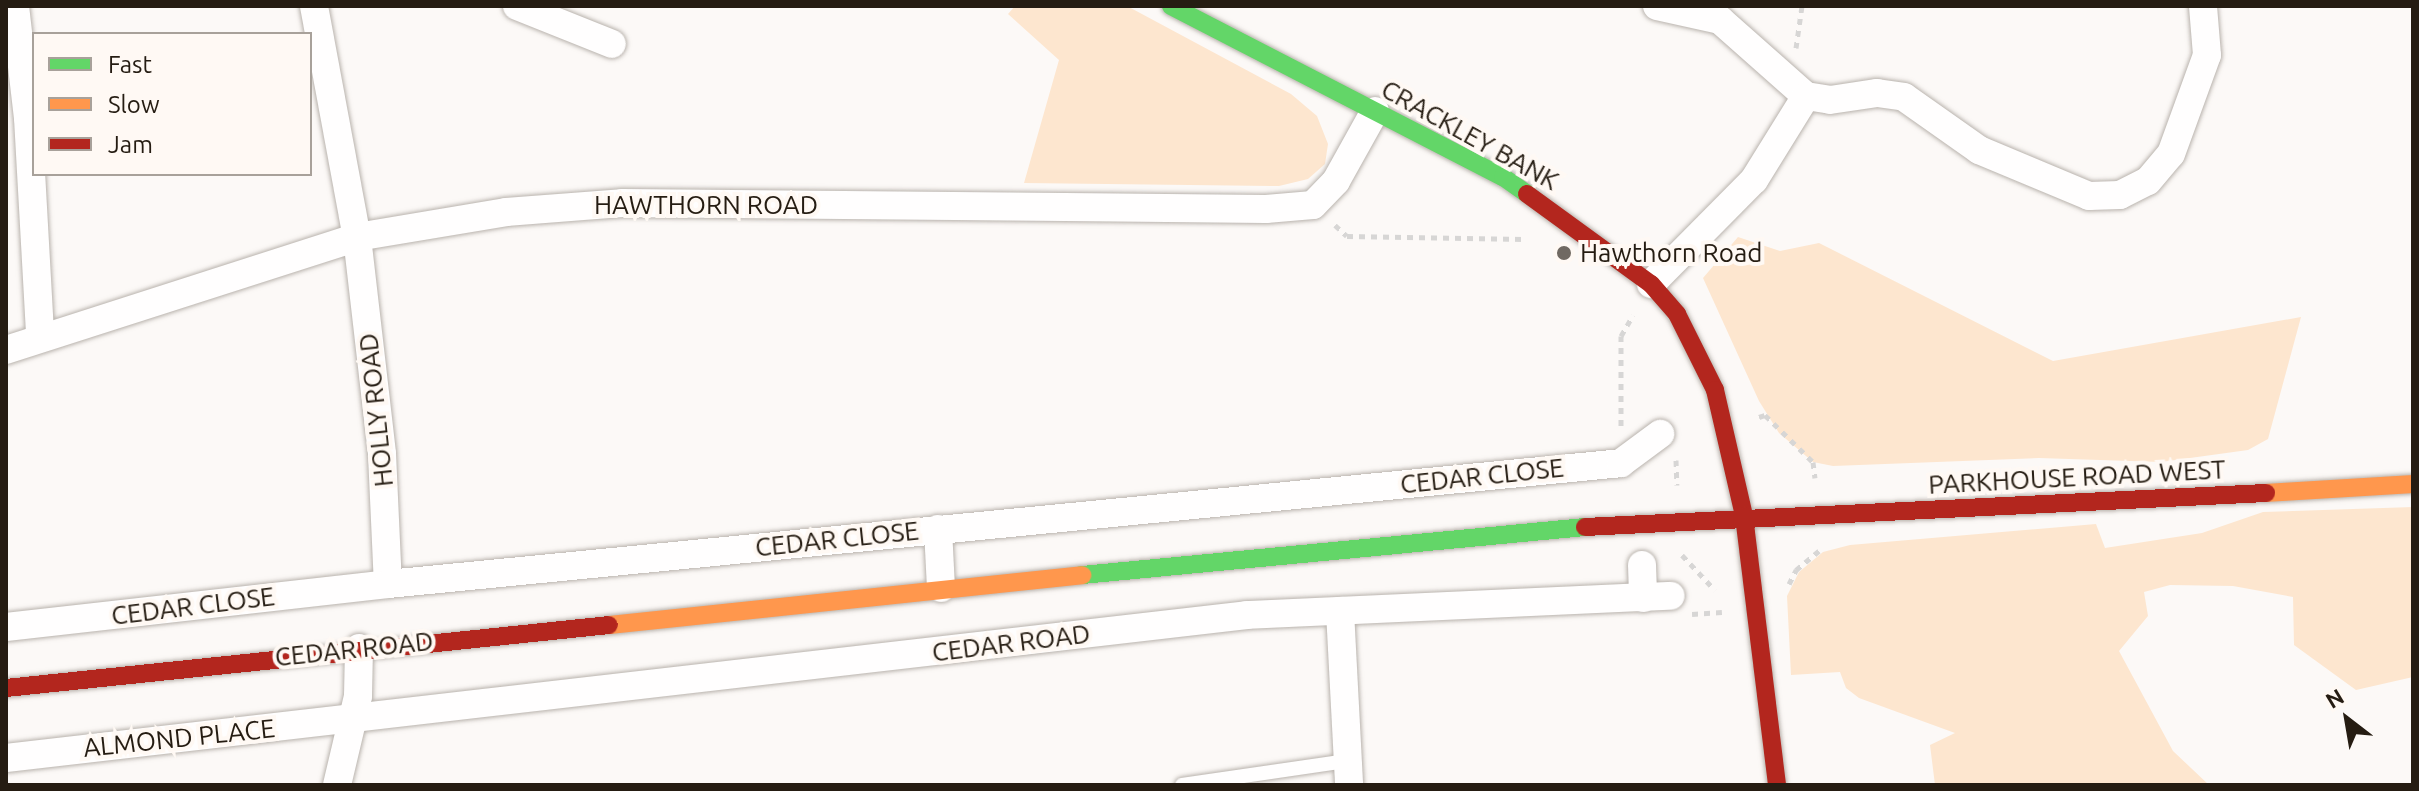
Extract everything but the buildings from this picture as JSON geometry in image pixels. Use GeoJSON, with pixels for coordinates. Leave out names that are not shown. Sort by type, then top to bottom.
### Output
{"type":"FeatureCollection","features":[{"type":"Feature","properties":{"kind":"street"},"geometry":{"type":"LineString","coordinates":[[15,6],[28,118],[40,336]]}},
{"type":"Feature","properties":{"kind":"street"},"geometry":{"type":"LineString","coordinates":[[517,6],[612,44]]}},
{"type":"Feature","properties":{"kind":"street","name":"CRACKLEY BANK"},"geometry":{"type":"LineString","coordinates":[[1171,6],[1503,177],[1651,284],[1677,314],[1715,390],[1744,516],[1777,785]]}},
{"type":"Feature","properties":{"kind":"street"},"geometry":{"type":"LineString","coordinates":[[1657,6],[1720,20],[1806,96],[1904,97],[1979,150],[2089,196],[2120,195],[2148,181],[2171,154],[2207,55],[2203,6]]}},
{"type":"Feature","properties":{"kind":"street","name":"HOLLY ROAD"},"geometry":{"type":"LineString","coordinates":[[318,7],[357,237],[382,454],[388,584]]}},
{"type":"Feature","properties":{"kind":"street"},"geometry":{"type":"LineString","coordinates":[[1651,284],[1754,180],[1806,96]]}},
{"type":"Feature","properties":{"kind":"street"},"geometry":{"type":"LineString","coordinates":[[1313,205],[1336,181],[1375,111]]}},
{"type":"Feature","properties":{"kind":"street","name":"HAWTHORN ROAD"},"geometry":{"type":"LineString","coordinates":[[6,350],[40,336],[357,237],[506,212],[622,203],[1266,209],[1313,205]]}},
{"type":"Feature","properties":{"kind":"street"},"geometry":{"type":"LineString","coordinates":[[1621,463],[1670,443]]}},
{"type":"Feature","properties":{"kind":"street","name":"CEDAR CLOSE"},"geometry":{"type":"LineString","coordinates":[[6,627],[388,584],[1621,463]]}},
{"type":"Feature","properties":{"kind":"street","name":"PARKHOUSE ROAD WEST"},"geometry":{"type":"LineString","coordinates":[[1744,516],[2102,503],[2413,484]]}},
{"type":"Feature","properties":{"kind":"street","name":"CEDAR ROAD"},"geometry":{"type":"LineString","coordinates":[[6,688],[359,648],[1433,538],[1744,516]]}},
{"type":"Feature","properties":{"kind":"street"},"geometry":{"type":"LineString","coordinates":[[938,529],[941,588]]}},
{"type":"Feature","properties":{"kind":"street","name":"CEDAR ROAD"},"geometry":{"type":"LineString","coordinates":[[353,720],[1247,615],[1657,597],[1642,565]]}},
{"type":"Feature","properties":{"kind":"street"},"geometry":{"type":"LineString","coordinates":[[1340,611],[1348,773]]}},
{"type":"Feature","properties":{"kind":"street"},"geometry":{"type":"LineString","coordinates":[[337,785],[353,720],[359,648]]}},
{"type":"Feature","properties":{"kind":"street","name":"ALMOND PLACE"},"geometry":{"type":"LineString","coordinates":[[6,758],[353,720]]}},
{"type":"Feature","properties":{"kind":"lane"},"geometry":{"type":"LineString","coordinates":[[1182,785],[1348,773]]}},
{"type":"Feature","properties":{"kind":"path"},"geometry":{"type":"LineString","coordinates":[[1778,71],[1797,47],[1802,6]]}},
{"type":"Feature","properties":{"kind":"path"},"geometry":{"type":"LineString","coordinates":[[1313,205],[1347,236],[1530,239]]}},
{"type":"Feature","properties":{"kind":"path"},"geometry":{"type":"LineString","coordinates":[[1621,463],[1621,336],[1651,284]]}},
{"type":"Feature","properties":{"kind":"path"},"geometry":{"type":"LineString","coordinates":[[1623,305],[1641,326]]}},
{"type":"Feature","properties":{"kind":"path"},"geometry":{"type":"LineString","coordinates":[[1670,443],[1675,462],[1683,559],[1708,577],[1721,628]]}},
{"type":"Feature","properties":{"kind":"shaded area"},"geometry":{"type":"Polygon","coordinates":[[[1015,6],[1127,6],[1291,94],[1317,116],[1328,144],[1325,164],[1308,179],[1279,186],[1024,183],[1059,60],[1008,14],[1015,6]]]}},
{"type":"Feature","properties":{"kind":"shaded area"},"geometry":{"type":"Polygon","coordinates":[[[1738,237],[1780,251],[1819,243],[2053,361],[2301,317],[2268,439],[2248,450],[2161,462],[2039,458],[1833,466],[1813,462],[1779,433],[1759,401],[1703,278],[1738,237]]]}},
{"type":"Feature","properties":{"kind":"shaded area"},"geometry":{"type":"Polygon","coordinates":[[[2413,507],[2413,677],[2356,690],[2294,645],[2293,597],[2233,586],[2170,585],[2144,592],[2148,616],[2119,651],[2173,751],[2209,785],[1935,785],[1930,745],[1955,733],[1859,698],[1846,688],[1840,672],[1791,675],[1787,596],[1799,572],[1823,552],[1850,545],[2096,524],[2105,548],[2202,533],[2263,512],[2413,507]]]}},
{"type":"Feature","properties":{"kind":"traffic: fast"},"geometry":{"type":"LineString","coordinates":[[1171,6],[1503,177],[1527,194]]}},
{"type":"Feature","properties":{"kind":"traffic: fast"},"geometry":{"type":"LineString","coordinates":[[1082,575],[1585,527]]}},
{"type":"Feature","properties":{"kind":"traffic: slow"},"geometry":{"type":"LineString","coordinates":[[2266,493],[2413,484]]}},
{"type":"Feature","properties":{"kind":"traffic: slow"},"geometry":{"type":"LineString","coordinates":[[609,625],[1082,575]]}},
{"type":"Feature","properties":{"kind":"traffic: jam"},"geometry":{"type":"LineString","coordinates":[[1527,194],[1651,284],[1677,314],[1715,390],[1744,516],[1777,785]]}},
{"type":"Feature","properties":{"kind":"traffic: jam"},"geometry":{"type":"LineString","coordinates":[[1585,527],[2266,493]]}},
{"type":"Feature","properties":{"kind":"traffic: jam"},"geometry":{"type":"LineString","coordinates":[[6,688],[609,625]]}},
{"type":"Feature","properties":{"kind":"place","name":"Hawthorn Road"},"geometry":{"type":"Point","coordinates":[1564,253]}}]}
